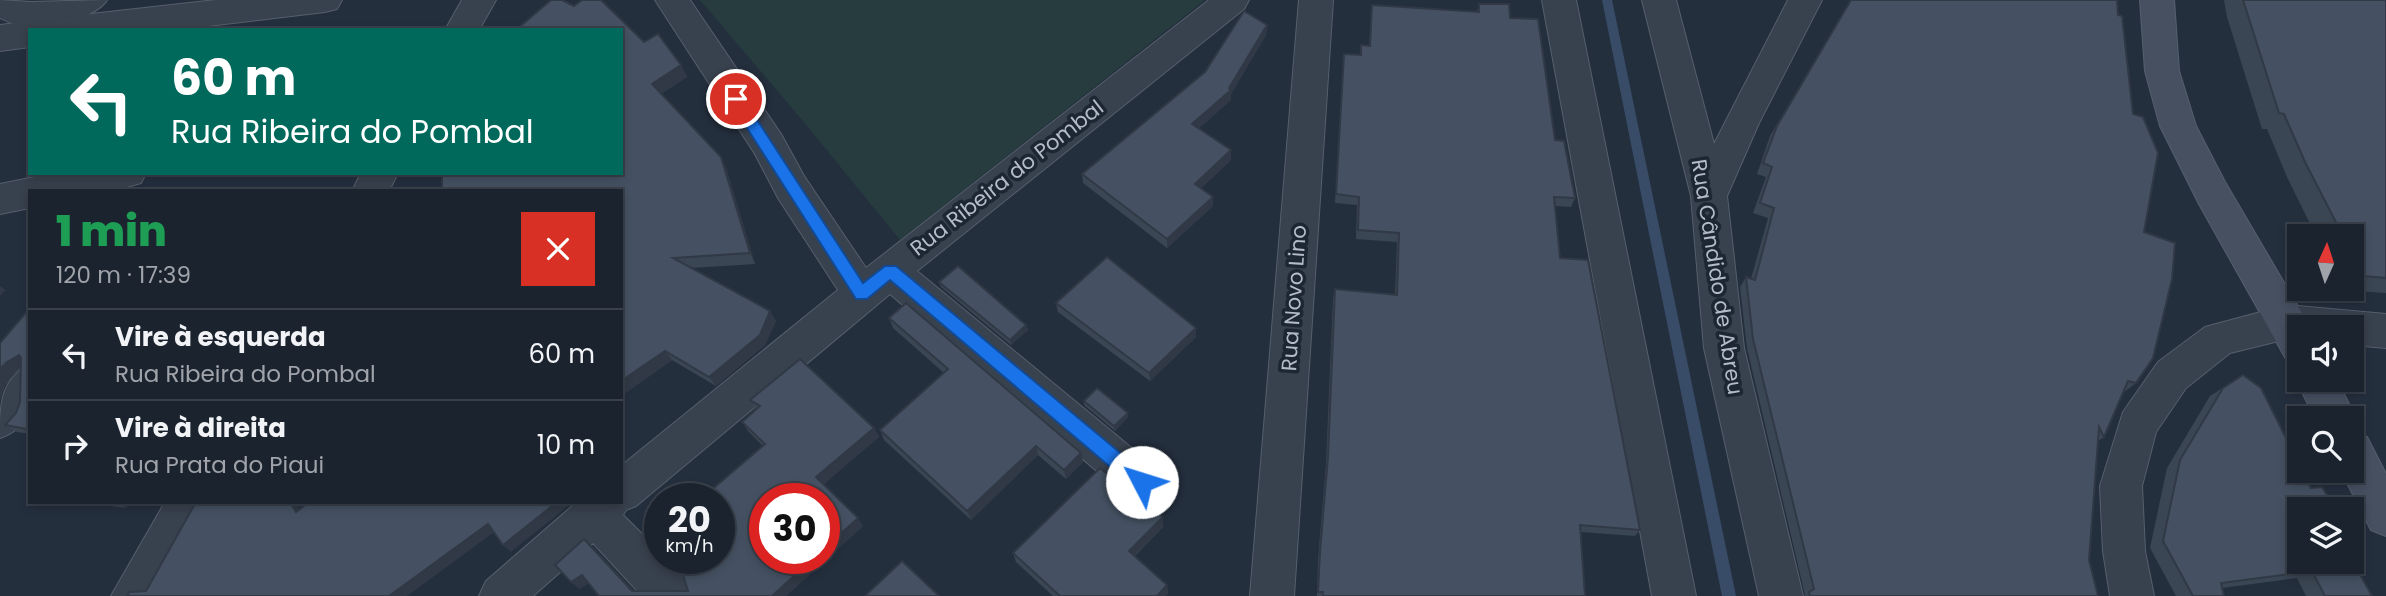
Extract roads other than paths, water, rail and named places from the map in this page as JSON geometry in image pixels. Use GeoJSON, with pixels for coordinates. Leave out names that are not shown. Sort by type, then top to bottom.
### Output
{"type":"FeatureCollection","features":[{"type":"Feature","properties":{"kind":"main road"},"geometry":{"type":"LineString","coordinates":[[2157,0],[2162,71],[2178,126],[2212,193],[2287,324]]}},
{"type":"Feature","properties":{"kind":"main road"},"geometry":{"type":"LineString","coordinates":[[2364,473],[2386,516]]}},
{"type":"Feature","properties":{"kind":"street"},"geometry":{"type":"LineString","coordinates":[[4,0],[8,8],[17,13],[32,14],[58,10],[90,0]]}},
{"type":"Feature","properties":{"kind":"street"},"geometry":{"type":"LineString","coordinates":[[81,28],[326,0]]}},
{"type":"Feature","properties":{"kind":"street"},"geometry":{"type":"LineString","coordinates":[[463,28],[479,0]]}},
{"type":"Feature","properties":{"kind":"street"},"geometry":{"type":"LineString","coordinates":[[672,0],[768,144],[791,187],[876,282],[1142,482]]}},
{"type":"Feature","properties":{"kind":"street","name":"Rua Ribeira do Pombal"},"geometry":{"type":"LineString","coordinates":[[623,491],[876,282],[1232,0]]}},
{"type":"Feature","properties":{"kind":"street","name":"Rua Novo Lino"},"geometry":{"type":"LineString","coordinates":[[1272,596],[1316,0]]}},
{"type":"Feature","properties":{"kind":"street"},"geometry":{"type":"LineString","coordinates":[[1559,0],[1674,596]]}},
{"type":"Feature","properties":{"kind":"street","name":"Rua Cândido de Abreu"},"geometry":{"type":"LineString","coordinates":[[1659,0],[1709,196],[1724,348],[1780,596]]}},
{"type":"Feature","properties":{"kind":"street"},"geometry":{"type":"LineString","coordinates":[[1709,196],[1741,123],[1805,0]]}},
{"type":"Feature","properties":{"kind":"street"},"geometry":{"type":"LineString","coordinates":[[0,38],[28,34]]}},
{"type":"Feature","properties":{"kind":"street"},"geometry":{"type":"LineString","coordinates":[[50,189],[118,175]]}},
{"type":"Feature","properties":{"kind":"street"},"geometry":{"type":"LineString","coordinates":[[0,198],[28,193]]}},
{"type":"Feature","properties":{"kind":"street"},"geometry":{"type":"LineString","coordinates":[[2364,329],[2386,331]]}},
{"type":"Feature","properties":{"kind":"street"},"geometry":{"type":"LineString","coordinates":[[2132,596],[2124,551],[2121,486],[2137,425],[2172,374],[2219,339],[2287,335]]}},
{"type":"Feature","properties":{"kind":"street"},"geometry":{"type":"LineString","coordinates":[[0,420],[28,385]]}},
{"type":"Feature","properties":{"kind":"street"},"geometry":{"type":"LineString","coordinates":[[133,596],[187,504]]}},
{"type":"Feature","properties":{"kind":"street","name":"Rua Ribeira do Pombal"},"geometry":{"type":"LineString","coordinates":[[501,596],[607,504]]}},
{"type":"Feature","properties":{"kind":"street"},"geometry":{"type":"LineString","coordinates":[[609,504],[672,596]]}},
{"type":"Feature","properties":{"kind":"waterway"},"geometry":{"type":"LineString","coordinates":[[1607,0],[1729,596]]}}]}
